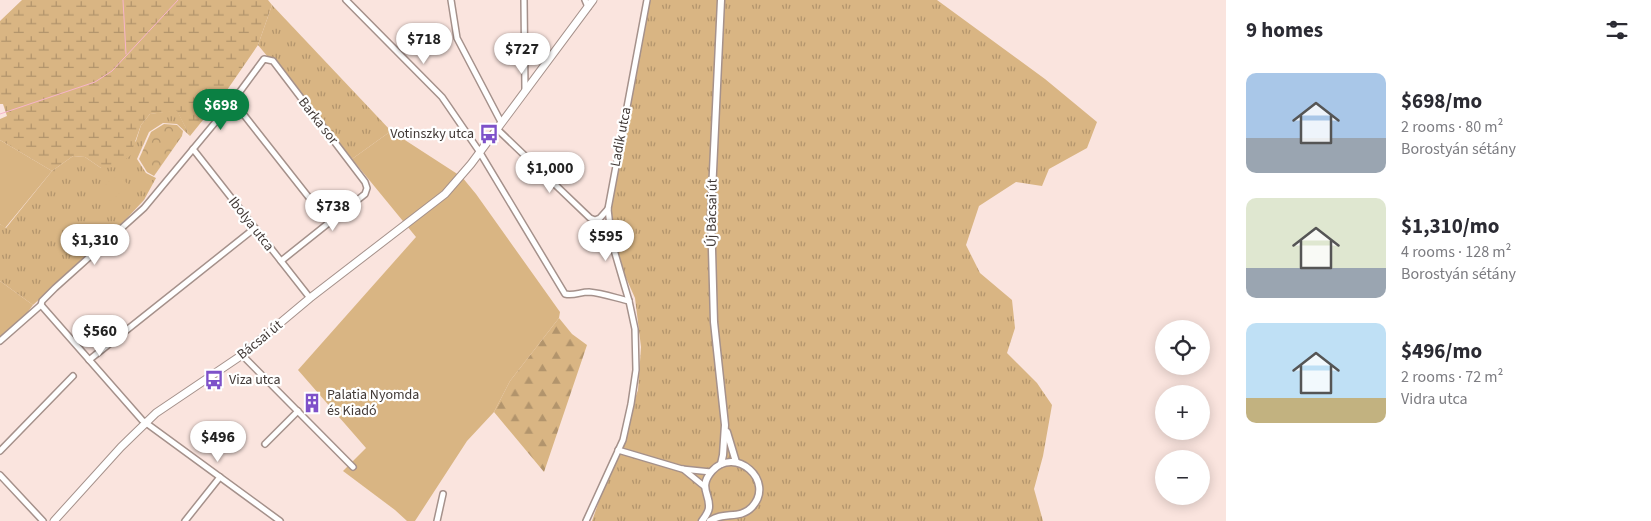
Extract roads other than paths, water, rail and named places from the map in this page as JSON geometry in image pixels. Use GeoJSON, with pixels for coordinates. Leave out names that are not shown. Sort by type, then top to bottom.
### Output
{"type":"FeatureCollection","features":[{"type":"Feature","properties":{"kind":"main road","name":"Bácsai út"},"geometry":{"type":"LineString","coordinates":[[54,521],[145,422],[242,355],[310,298],[446,194],[471,164],[586,3],[593,0]]}},
{"type":"Feature","properties":{"kind":"street"},"geometry":{"type":"LineString","coordinates":[[451,0],[458,38],[498,125],[590,218],[595,220],[608,209]]}},
{"type":"Feature","properties":{"kind":"street"},"geometry":{"type":"LineString","coordinates":[[524,0],[525,89]]}},
{"type":"Feature","properties":{"kind":"street","name":"Ladik utca"},"geometry":{"type":"LineString","coordinates":[[586,521],[623,440],[636,370],[635,329],[629,301],[612,244],[608,209],[647,0]]}},
{"type":"Feature","properties":{"kind":"street","name":"Új Bácsai út"},"geometry":{"type":"LineString","coordinates":[[721,0],[710,214],[714,322],[725,425],[721,464]]}},
{"type":"Feature","properties":{"kind":"street"},"geometry":{"type":"LineString","coordinates":[[348,1],[442,97],[479,151],[565,294],[572,296],[584,292],[592,292],[629,301]]}},
{"type":"Feature","properties":{"kind":"street","name":"Barka sor"},"geometry":{"type":"LineString","coordinates":[[233,101],[264,59],[273,62],[365,182],[367,188],[365,194],[329,223]]}},
{"type":"Feature","properties":{"kind":"street"},"geometry":{"type":"LineString","coordinates":[[0,341],[41,305],[42,301],[55,288],[144,208],[233,101],[329,223],[281,261]]}},
{"type":"Feature","properties":{"kind":"street","name":"Ibolya utca"},"geometry":{"type":"LineString","coordinates":[[193,149],[310,298]]}},
{"type":"Feature","properties":{"kind":"street"},"geometry":{"type":"LineString","coordinates":[[89,360],[255,228]]}},
{"type":"Feature","properties":{"kind":"street"},"geometry":{"type":"LineString","coordinates":[[41,305],[145,422],[280,521]]}},
{"type":"Feature","properties":{"kind":"street"},"geometry":{"type":"LineString","coordinates":[[242,355],[353,468]]}},
{"type":"Feature","properties":{"kind":"street"},"geometry":{"type":"LineString","coordinates":[[0,451],[73,376]]}},
{"type":"Feature","properties":{"kind":"street"},"geometry":{"type":"LineString","coordinates":[[265,444],[298,411]]}},
{"type":"Feature","properties":{"kind":"street","name":"Új Bácsai út"},"geometry":{"type":"LineString","coordinates":[[725,425],[736,462]]}},
{"type":"Feature","properties":{"kind":"street"},"geometry":{"type":"LineString","coordinates":[[618,450],[682,469],[711,472]]}},
{"type":"Feature","properties":{"kind":"street"},"geometry":{"type":"LineString","coordinates":[[702,521],[709,510],[705,487],[711,472],[721,464],[736,462],[744,464],[754,473],[759,484],[757,501],[748,511],[737,516],[717,517],[710,521]]}},
{"type":"Feature","properties":{"kind":"street"},"geometry":{"type":"LineString","coordinates":[[682,469],[705,487]]}},
{"type":"Feature","properties":{"kind":"street"},"geometry":{"type":"LineString","coordinates":[[0,475],[44,521]]}},
{"type":"Feature","properties":{"kind":"street"},"geometry":{"type":"LineString","coordinates":[[185,521],[220,477]]}},
{"type":"Feature","properties":{"kind":"street"},"geometry":{"type":"LineString","coordinates":[[437,521],[443,494]]}},
{"type":"Feature","properties":{"kind":"street"},"geometry":{"type":"LineString","coordinates":[[708,501],[717,512],[728,516]]}},
{"type":"Feature","properties":{"kind":"waterway"},"geometry":{"type":"LineString","coordinates":[[123,0],[126,54]]}},
{"type":"Feature","properties":{"kind":"waterway"},"geometry":{"type":"LineString","coordinates":[[0,114],[95,82],[112,71],[178,0]]}},
{"type":"Feature","properties":{"kind":"place","name":"Votinszky utca"},"geometry":{"type":"Point","coordinates":[489,134]}},
{"type":"Feature","properties":{"kind":"place","name":"Viza utca"},"geometry":{"type":"Point","coordinates":[214,380]}},
{"type":"Feature","properties":{"kind":"place","name":"Palatia Nyomda és Kiadó"},"geometry":{"type":"Point","coordinates":[312,403]}}]}
